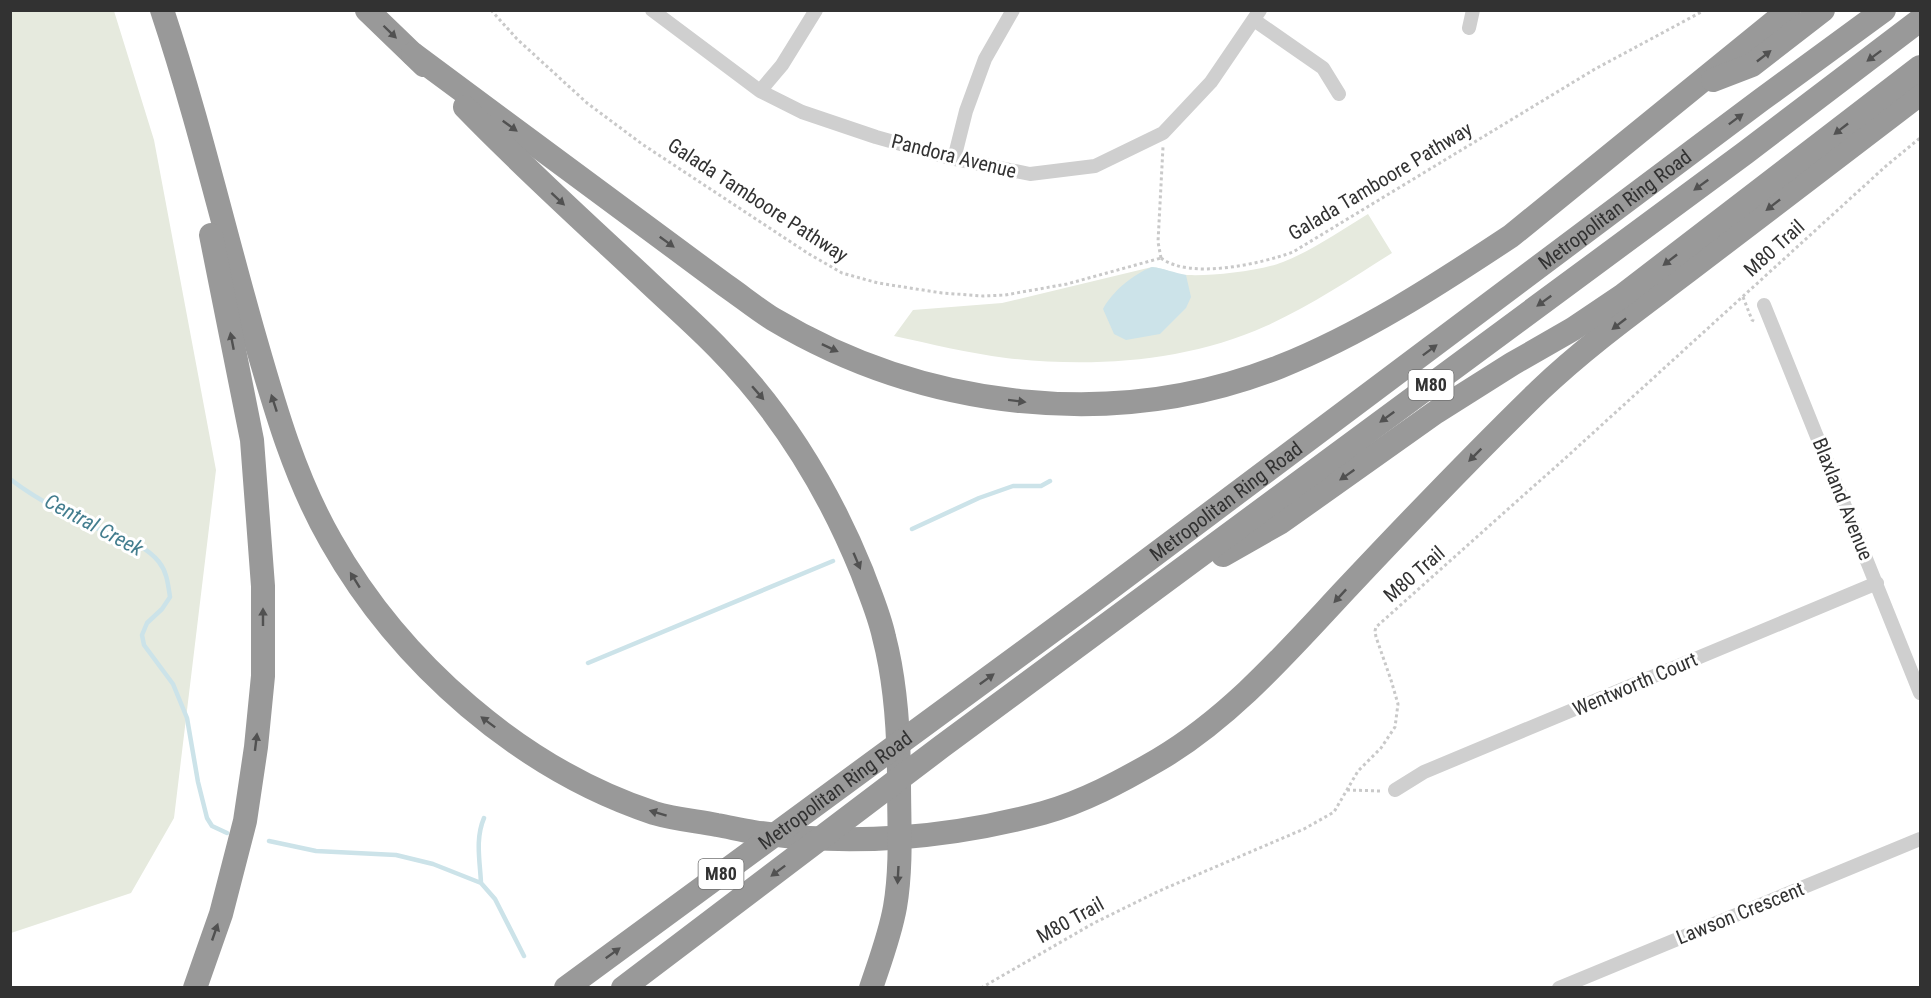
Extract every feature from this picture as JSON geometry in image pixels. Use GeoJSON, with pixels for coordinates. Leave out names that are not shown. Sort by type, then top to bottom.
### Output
{"type":"FeatureCollection","features":[{"type":"Feature","properties":{"kind":"highway"},"geometry":{"type":"LineString","coordinates":[[162,10],[195,114],[276,410],[302,483],[330,539],[359,587],[392,628],[425,667],[474,711],[525,750],[603,793],[660,815],[753,832],[840,839],[884,839],[956,831],[1046,812],[1087,796],[1162,758],[1233,704],[1271,668],[1423,508],[1548,383],[1622,322],[1920,94]]}},
{"type":"Feature","properties":{"kind":"highway"},"geometry":{"type":"LineString","coordinates":[[367,10],[520,163],[720,349],[766,404],[807,463],[834,510],[872,598],[884,637],[892,671],[899,760],[899,878],[895,909],[871,987]]}},
{"type":"Feature","properties":{"kind":"highway"},"geometry":{"type":"LineString","coordinates":[[412,54],[725,285],[772,318],[810,339],[848,357],[942,388],[982,397],[1071,405],[1175,396],[1229,383],[1278,367],[1375,321],[1413,300],[1511,236],[1788,10]]}},
{"type":"Feature","properties":{"kind":"highway"},"geometry":{"type":"LineString","coordinates":[[1692,89],[1752,65],[1823,10]]}},
{"type":"Feature","properties":{"kind":"highway"},"geometry":{"type":"LineString","coordinates":[[1761,100],[1868,10]]}},
{"type":"Feature","properties":{"kind":"highway","name":"Metropolitan Ring Road"},"geometry":{"type":"LineString","coordinates":[[566,987],[940,714],[1884,10]]}},
{"type":"Feature","properties":{"kind":"highway","name":"Metropolitan Ring Road"},"geometry":{"type":"LineString","coordinates":[[623,987],[941,747],[1754,146],[1920,20]]}},
{"type":"Feature","properties":{"kind":"highway"},"geometry":{"type":"LineString","coordinates":[[170,36],[252,440],[263,586],[263,676],[256,747],[244,821],[221,914],[195,987]]}},
{"type":"Feature","properties":{"kind":"highway"},"geometry":{"type":"LineString","coordinates":[[1138,603],[1281,522],[1436,412],[1622,297],[1920,67]]}},
{"type":"Feature","properties":{"kind":"highway"},"geometry":{"type":"LineString","coordinates":[[1798,186],[1920,88]]}},
{"type":"Feature","properties":{"kind":"street","name":"Pandora Avenue"},"geometry":{"type":"LineString","coordinates":[[652,10],[759,91],[802,112],[954,159],[1030,174],[1095,166],[1163,134],[1211,82],[1257,15]]}},
{"type":"Feature","properties":{"kind":"street"},"geometry":{"type":"LineString","coordinates":[[759,91],[782,64],[816,10]]}},
{"type":"Feature","properties":{"kind":"street"},"geometry":{"type":"LineString","coordinates":[[954,159],[966,111],[985,59],[1013,10]]}},
{"type":"Feature","properties":{"kind":"street"},"geometry":{"type":"LineString","coordinates":[[1469,28],[1473,10]]}},
{"type":"Feature","properties":{"kind":"street"},"geometry":{"type":"LineString","coordinates":[[1257,15],[1323,69],[1339,94]]}},
{"type":"Feature","properties":{"kind":"street","name":"Blaxland Avenue"},"geometry":{"type":"LineString","coordinates":[[1764,304],[1920,693]]}},
{"type":"Feature","properties":{"kind":"street","name":"Wentworth Court"},"geometry":{"type":"LineString","coordinates":[[1395,790],[1424,772],[1877,583]]}},
{"type":"Feature","properties":{"kind":"street","name":"Lawson Crescent"},"geometry":{"type":"LineString","coordinates":[[1559,987],[1920,839]]}},
{"type":"Feature","properties":{"kind":"path","name":"Galada Tamboore Pathway"},"geometry":{"type":"LineString","coordinates":[[491,10],[517,39],[586,103],[642,144],[827,265],[842,273],[878,283],[942,293],[983,296],[1005,295],[1067,285],[1161,258],[1175,267],[1196,269],[1260,262],[1293,252],[1594,69],[1705,10]]}},
{"type":"Feature","properties":{"kind":"path"},"geometry":{"type":"LineString","coordinates":[[1161,258],[1158,242],[1163,134]]}},
{"type":"Feature","properties":{"kind":"path","name":"M80 Trail"},"geometry":{"type":"LineString","coordinates":[[981,987],[1116,912],[1159,891],[1304,829],[1334,812],[1358,771],[1391,736],[1398,716],[1395,691],[1376,638],[1374,631],[1376,627],[1879,172],[1920,138]]}},
{"type":"Feature","properties":{"kind":"path"},"geometry":{"type":"LineString","coordinates":[[1347,790],[1395,790]]}},
{"type":"Feature","properties":{"kind":"shaded area"},"geometry":{"type":"Polygon","coordinates":[[[10,11],[114,11],[154,140],[216,470],[174,818],[131,893],[11,933],[10,11]]]}},
{"type":"Feature","properties":{"kind":"shaded area"},"geometry":{"type":"Polygon","coordinates":[[[1368,214],[1392,253],[1298,310],[1266,326],[1204,348],[1171,355],[1105,362],[1039,361],[992,356],[894,336],[913,310],[1002,303],[1152,267],[1183,275],[1223,274],[1262,268],[1305,252],[1368,214]]]}},
{"type":"Feature","properties":{"kind":"water"},"geometry":{"type":"Polygon","coordinates":[[[1152,267],[1186,275],[1191,297],[1186,308],[1160,334],[1126,340],[1114,334],[1103,309],[1124,284],[1152,267]]]}},
{"type":"Feature","properties":{"kind":"waterway","name":"Central Creek"},"geometry":{"type":"LineString","coordinates":[[10,479],[62,511],[137,545],[153,555],[162,566],[167,578],[170,597],[162,609],[147,623],[142,635],[144,645],[173,684],[187,718],[207,818],[212,826],[227,833]]}},
{"type":"Feature","properties":{"kind":"waterway"},"geometry":{"type":"LineString","coordinates":[[912,529],[979,498],[1013,486],[1041,486],[1050,481]]}},
{"type":"Feature","properties":{"kind":"waterway"},"geometry":{"type":"LineString","coordinates":[[588,663],[833,561]]}},
{"type":"Feature","properties":{"kind":"waterway"},"geometry":{"type":"LineString","coordinates":[[481,883],[479,842],[484,818]]}},
{"type":"Feature","properties":{"kind":"waterway","name":"Central Creek"},"geometry":{"type":"LineString","coordinates":[[269,841],[316,851],[396,855],[433,864],[481,883],[495,899],[524,956]]}}]}
